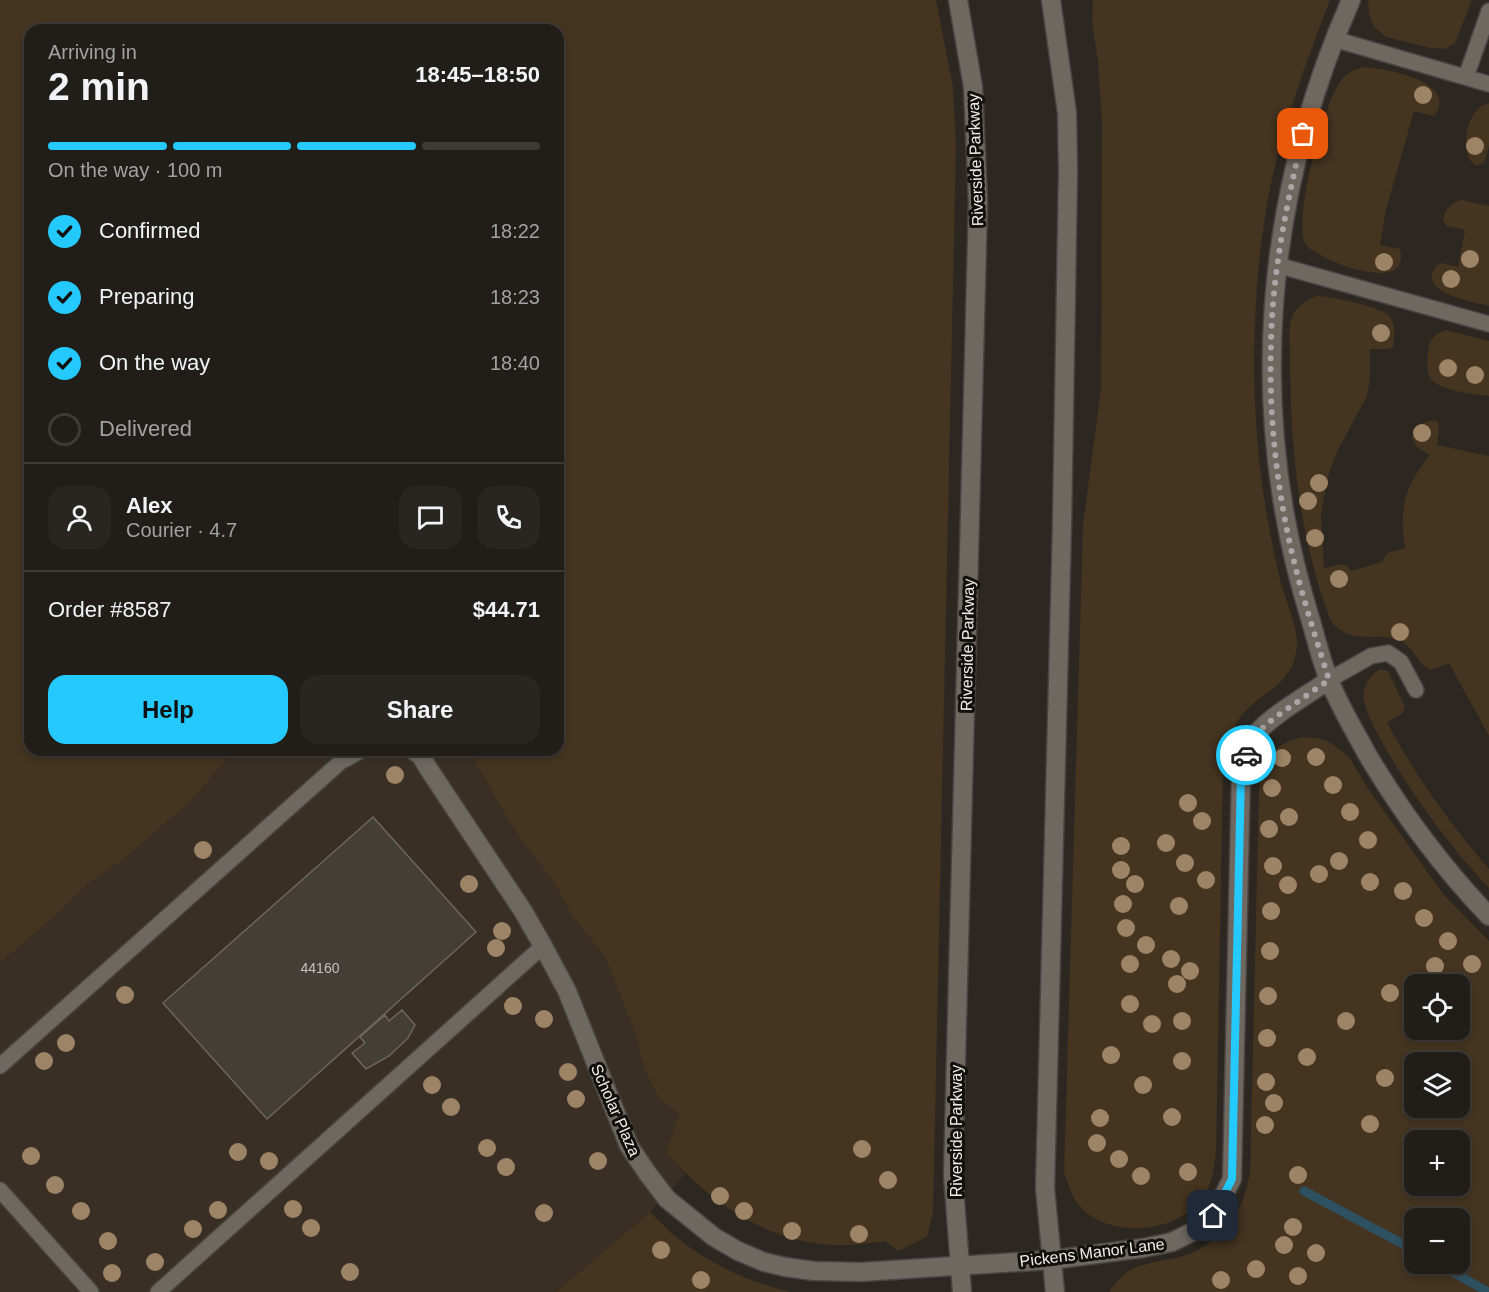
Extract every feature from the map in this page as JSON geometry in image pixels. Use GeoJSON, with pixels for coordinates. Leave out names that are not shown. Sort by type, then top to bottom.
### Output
{"type":"FeatureCollection","features":[{"type":"Feature","properties":{"kind":"street","name":"Riverside Parkway"},"geometry":{"type":"LineString","coordinates":[[958,0],[973,87],[978,202],[953,1175],[962,1292]]}},
{"type":"Feature","properties":{"kind":"street"},"geometry":{"type":"LineString","coordinates":[[1051,0],[1067,113],[1068,172],[1062,525],[1045,1188],[1055,1292]]}},
{"type":"Feature","properties":{"kind":"street"},"geometry":{"type":"LineString","coordinates":[[1351,0],[1334,39],[1303,134],[1288,197],[1277,265],[1270,345],[1272,421],[1287,534],[1297,576],[1329,680],[1372,762],[1419,834],[1462,888],[1489,916]]}},
{"type":"Feature","properties":{"kind":"street","name":"Pickens Manor Lane"},"geometry":{"type":"LineString","coordinates":[[959,1266],[1051,1260],[1143,1248],[1172,1242],[1196,1230],[1213,1216],[1232,1179],[1241,773],[1246,753],[1257,733],[1274,718],[1329,680]]}},
{"type":"Feature","properties":{"kind":"street","name":"Scholar Plaza"},"geometry":{"type":"LineString","coordinates":[[421,756],[523,911],[543,946],[567,991],[629,1146],[667,1199],[714,1237],[764,1262],[814,1271],[861,1272],[959,1266]]}},
{"type":"Feature","properties":{"kind":"lane"},"geometry":{"type":"LineString","coordinates":[[1466,77],[1489,11]]}},
{"type":"Feature","properties":{"kind":"lane"},"geometry":{"type":"LineString","coordinates":[[1334,39],[1489,84]]}},
{"type":"Feature","properties":{"kind":"lane"},"geometry":{"type":"LineString","coordinates":[[1277,265],[1489,324]]}},
{"type":"Feature","properties":{"kind":"lane"},"geometry":{"type":"LineString","coordinates":[[1329,680],[1371,656],[1388,653],[1401,662],[1416,690]]}},
{"type":"Feature","properties":{"kind":"lane"},"geometry":{"type":"LineString","coordinates":[[0,1066],[350,756]]}},
{"type":"Feature","properties":{"kind":"lane"},"geometry":{"type":"LineString","coordinates":[[158,1292],[543,946]]}},
{"type":"Feature","properties":{"kind":"lane"},"geometry":{"type":"LineString","coordinates":[[0,1190],[91,1292]]}},
{"type":"Feature","properties":{"kind":"shaded area"},"geometry":{"type":"Polygon","coordinates":[[[0,0],[936,0],[953,87],[956,147],[933,1213],[927,1237],[898,1251],[885,1241],[829,1245],[798,1240],[776,1233],[736,1213],[682,1170],[666,1153],[679,1113],[659,1099],[644,1068],[635,1033],[605,957],[574,918],[551,878],[519,837],[472,756],[564,756],[564,24],[24,24],[24,756],[230,756],[191,801],[125,858],[88,884],[54,917],[0,963],[0,0]]]}},
{"type":"Feature","properties":{"kind":"shaded area"},"geometry":{"type":"Polygon","coordinates":[[[1093,0],[1330,0],[1281,142],[1264,222],[1259,265],[1254,351],[1261,476],[1275,557],[1297,636],[1297,644],[1295,659],[1282,681],[1253,704],[1236,724],[1229,742],[1223,773],[1214,1167],[1208,1189],[1198,1204],[1184,1215],[1168,1223],[1132,1228],[1114,1226],[1097,1220],[1083,1210],[1074,1198],[1064,1173],[1083,525],[1101,388],[1102,122],[1098,61],[1092,22],[1093,0]]]}},
{"type":"Feature","properties":{"kind":"shaded area"},"geometry":{"type":"Polygon","coordinates":[[[1368,0],[1472,0],[1455,43],[1445,49],[1431,48],[1386,37],[1374,27],[1369,14],[1368,0]]]}},
{"type":"Feature","properties":{"kind":"shaded area"},"geometry":{"type":"Polygon","coordinates":[[[1366,67],[1418,79],[1437,94],[1439,104],[1434,116],[1414,111],[1386,210],[1380,245],[1400,249],[1400,263],[1392,271],[1378,273],[1361,271],[1343,265],[1313,251],[1306,245],[1303,233],[1306,188],[1327,110],[1342,79],[1353,70],[1366,67]]]}},
{"type":"Feature","properties":{"kind":"shaded area"},"geometry":{"type":"Polygon","coordinates":[[[1489,103],[1489,146],[1484,163],[1476,166],[1471,161],[1466,147],[1467,130],[1477,110],[1489,103]]]}},
{"type":"Feature","properties":{"kind":"shaded area"},"geometry":{"type":"Polygon","coordinates":[[[1462,200],[1489,206],[1489,306],[1459,299],[1439,289],[1433,283],[1432,275],[1437,265],[1443,263],[1458,267],[1465,230],[1447,226],[1443,221],[1449,207],[1462,200]]]}},
{"type":"Feature","properties":{"kind":"shaded area"},"geometry":{"type":"Polygon","coordinates":[[[1316,296],[1354,302],[1374,308],[1388,315],[1394,326],[1393,347],[1370,349],[1370,379],[1367,396],[1330,470],[1321,515],[1324,568],[1343,565],[1351,571],[1382,562],[1387,553],[1405,548],[1403,509],[1405,498],[1414,478],[1430,455],[1417,447],[1412,438],[1421,425],[1428,421],[1437,421],[1439,425],[1437,445],[1489,456],[1489,736],[1449,663],[1431,670],[1426,668],[1410,648],[1401,641],[1347,634],[1331,621],[1311,558],[1298,492],[1290,391],[1290,323],[1298,308],[1316,296]]]}},
{"type":"Feature","properties":{"kind":"shaded area"},"geometry":{"type":"Polygon","coordinates":[[[1446,330],[1489,341],[1489,396],[1448,389],[1430,378],[1428,350],[1430,343],[1434,337],[1446,330]]]}},
{"type":"Feature","properties":{"kind":"shaded area"},"geometry":{"type":"Polygon","coordinates":[[[1380,669],[1388,671],[1405,707],[1402,714],[1387,722],[1409,761],[1434,798],[1489,869],[1489,888],[1447,840],[1422,805],[1387,751],[1374,726],[1364,700],[1364,691],[1370,678],[1380,669]]]}},
{"type":"Feature","properties":{"kind":"shaded area"},"geometry":{"type":"Polygon","coordinates":[[[1302,737],[1318,738],[1331,743],[1349,757],[1367,787],[1444,895],[1489,941],[1489,1292],[1109,1292],[1123,1275],[1131,1270],[1149,1263],[1189,1254],[1206,1245],[1228,1225],[1244,1195],[1250,1173],[1259,790],[1266,762],[1275,749],[1302,737]]]}},
{"type":"Feature","properties":{"kind":"shaded area"},"geometry":{"type":"Polygon","coordinates":[[[230,756],[472,756],[519,837],[551,878],[574,918],[605,957],[635,1033],[644,1068],[659,1099],[679,1113],[666,1153],[685,1174],[650,1212],[556,1292],[0,1292],[0,963],[54,917],[88,884],[125,858],[191,801],[230,756]]]}},
{"type":"Feature","properties":{"kind":"shaded area"},"geometry":{"type":"Polygon","coordinates":[[[650,1212],[680,1240],[715,1263],[752,1280],[792,1292],[556,1292],[650,1212]]]}},
{"type":"Feature","properties":{"kind":"building"},"geometry":{"type":"Polygon","coordinates":[[[373,817],[476,932],[267,1119],[163,1003],[373,817]]]}},
{"type":"Feature","properties":{"kind":"building"},"geometry":{"type":"Polygon","coordinates":[[[402,1010],[415,1025],[408,1038],[389,1056],[366,1069],[352,1053],[365,1043],[360,1037],[385,1015],[389,1021],[402,1010]]]}},
{"type":"Feature","properties":{"kind":"waterway"},"geometry":{"type":"LineString","coordinates":[[1304,1191],[1404,1245]]}},
{"type":"Feature","properties":{"kind":"waterway"},"geometry":{"type":"LineString","coordinates":[[1456,1274],[1488,1292]]}},
{"type":"Feature","properties":{"kind":"way so far"},"geometry":{"type":"LineString","coordinates":[[1246,755],[1257,733],[1274,718],[1329,680],[1297,576],[1287,534],[1272,421],[1270,345],[1277,265],[1288,197],[1303,134]]}},
{"type":"Feature","properties":{"kind":"route"},"geometry":{"type":"LineString","coordinates":[[1213,1216],[1232,1179],[1241,773],[1246,755]]}}]}
